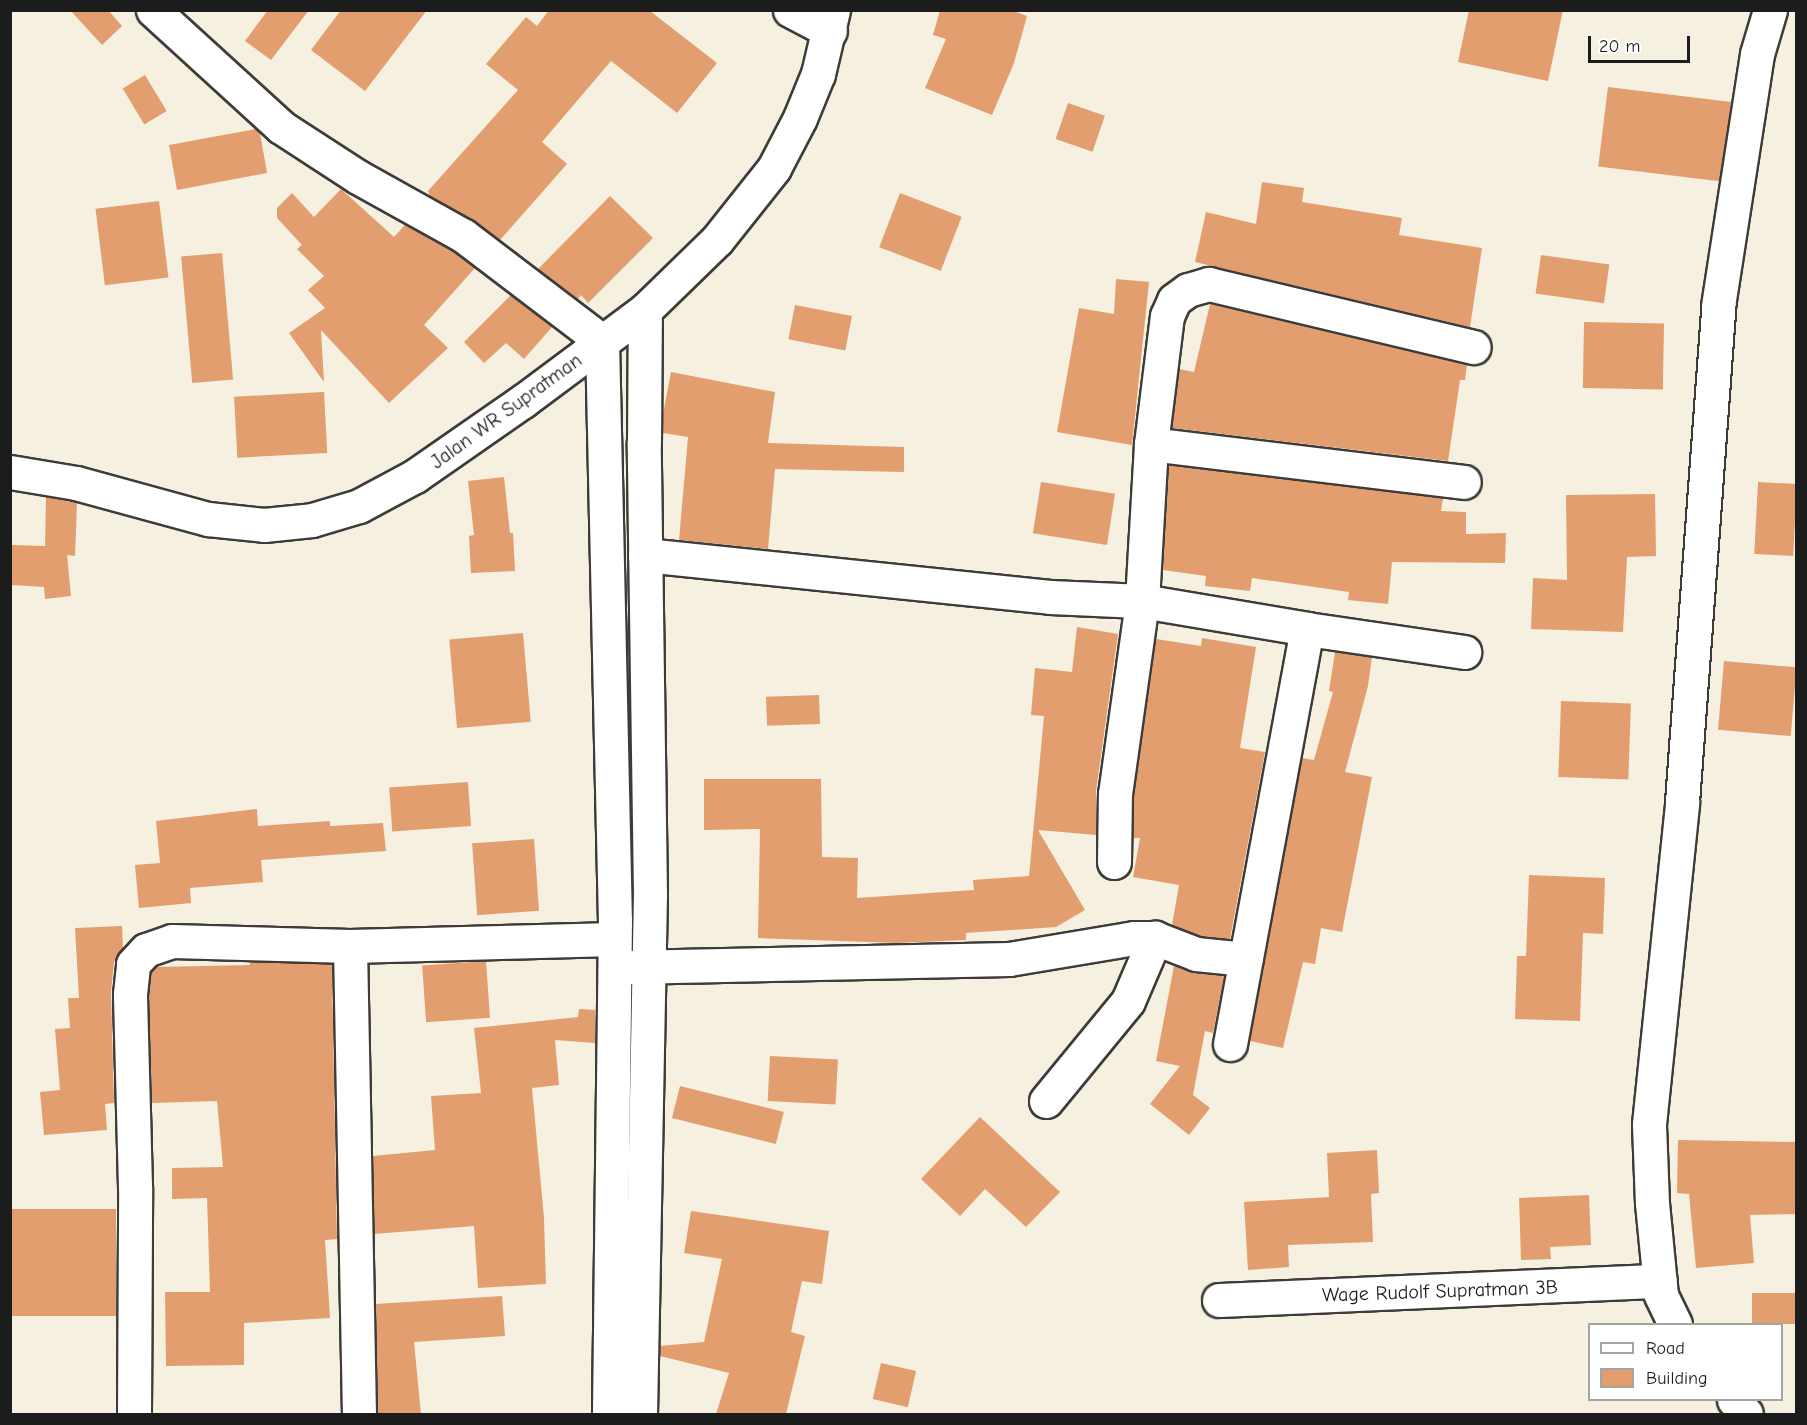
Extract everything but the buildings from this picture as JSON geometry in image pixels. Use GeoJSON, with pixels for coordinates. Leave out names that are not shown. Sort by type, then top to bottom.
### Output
{"type":"FeatureCollection","features":[{"type":"Feature","properties":{"kind":"main road"},"geometry":{"type":"LineString","coordinates":[[153,10],[281,127],[358,177],[464,236],[602,341],[614,953],[609,1414]]}},
{"type":"Feature","properties":{"kind":"main road"},"geometry":{"type":"LineString","coordinates":[[790,10],[831,21]]}},
{"type":"Feature","properties":{"kind":"main road"},"geometry":{"type":"LineString","coordinates":[[1675,1323],[1662,1295],[1660,1281],[1652,1203],[1649,1124],[1682,802],[1718,306],[1757,54],[1770,10]]}},
{"type":"Feature","properties":{"kind":"main road","name":"Jalan WR Supratman"},"geometry":{"type":"LineString","coordinates":[[10,472],[76,483],[208,519],[264,525],[312,520],[359,506],[415,476],[524,401],[645,310],[717,240],[774,168],[818,74],[831,21]]}},
{"type":"Feature","properties":{"kind":"main road"},"geometry":{"type":"LineString","coordinates":[[1114,862],[1115,794],[1142,601],[1151,444],[1167,316],[1174,300],[1188,290],[1209,284],[1474,347]]}},
{"type":"Feature","properties":{"kind":"main road"},"geometry":{"type":"LineString","coordinates":[[640,1414],[650,895],[645,555],[645,310]]}},
{"type":"Feature","properties":{"kind":"main road"},"geometry":{"type":"LineString","coordinates":[[1151,444],[1464,482]]}},
{"type":"Feature","properties":{"kind":"main road"},"geometry":{"type":"LineString","coordinates":[[645,555],[1050,597],[1142,601],[1307,629],[1464,652]]}},
{"type":"Feature","properties":{"kind":"main road"},"geometry":{"type":"LineString","coordinates":[[1230,1044],[1307,629]]}},
{"type":"Feature","properties":{"kind":"main road"},"geometry":{"type":"LineString","coordinates":[[134,1414],[135,1187],[130,994],[133,964],[146,951],[172,941],[614,953],[648,966],[1008,959],[1134,938],[1155,938],[1196,954],[1246,959]]}},
{"type":"Feature","properties":{"kind":"main road"},"geometry":{"type":"LineString","coordinates":[[1046,1101],[1128,1001],[1155,938]]}},
{"type":"Feature","properties":{"kind":"main road"},"geometry":{"type":"LineString","coordinates":[[350,946],[359,1414]]}},
{"type":"Feature","properties":{"kind":"main road","name":"Wage Rudolf Supratman 3B"},"geometry":{"type":"LineString","coordinates":[[1219,1300],[1660,1281]]}},
{"type":"Feature","properties":{"kind":"main road"},"geometry":{"type":"LineString","coordinates":[[1735,1401],[1746,1414]]}}]}
